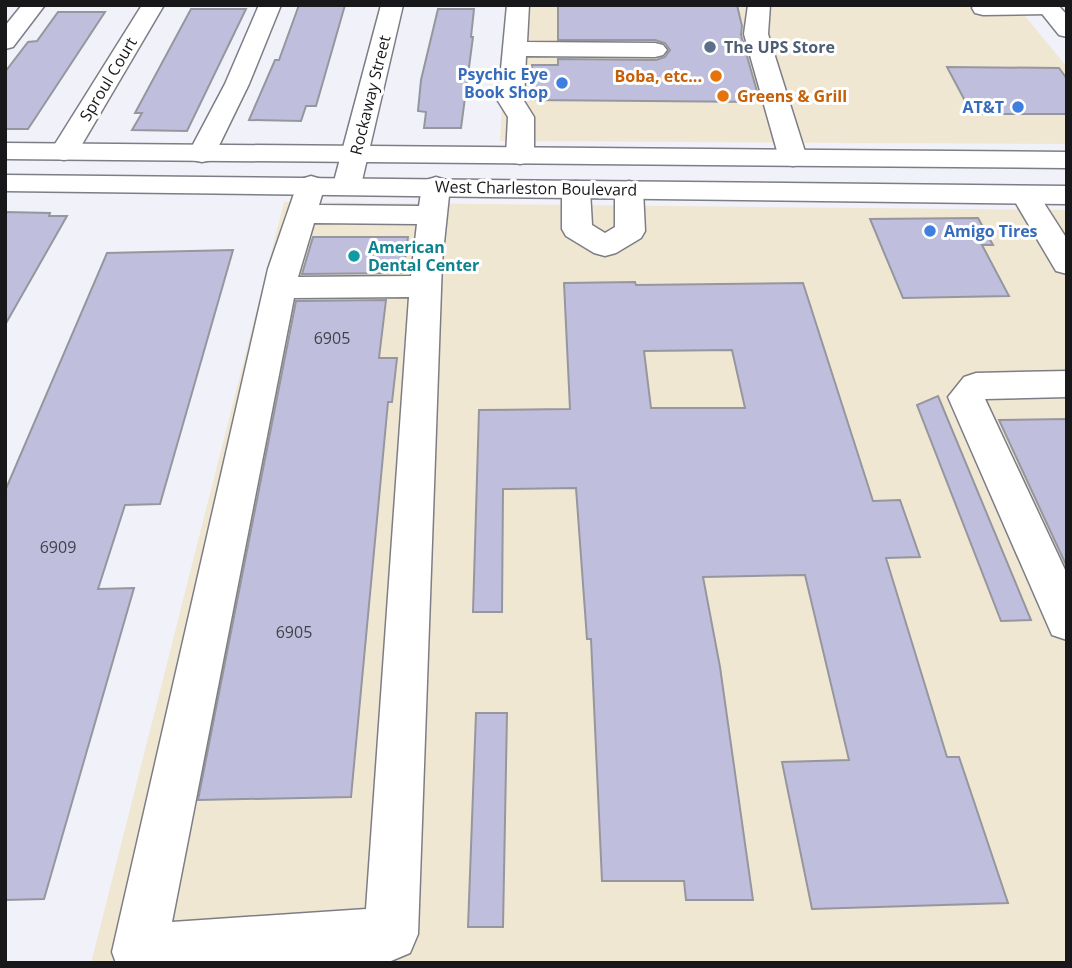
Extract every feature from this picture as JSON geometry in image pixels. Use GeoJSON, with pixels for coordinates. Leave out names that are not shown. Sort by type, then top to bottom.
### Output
{"type":"FeatureCollection","features":[{"type":"Feature","properties":{"kind":"main road"},"geometry":{"type":"LineString","coordinates":[[5,42],[34,5]]}},
{"type":"Feature","properties":{"kind":"main road","name":"Sproul Court"},"geometry":{"type":"LineString","coordinates":[[64,152],[153,5]]}},
{"type":"Feature","properties":{"kind":"main road"},"geometry":{"type":"LineString","coordinates":[[202,154],[237,84],[270,5]]}},
{"type":"Feature","properties":{"kind":"main road","name":"Rockaway Street"},"geometry":{"type":"LineString","coordinates":[[347,186],[392,5]]}},
{"type":"Feature","properties":{"kind":"main road"},"geometry":{"type":"LineString","coordinates":[[518,5],[511,101],[521,117],[520,156]]}},
{"type":"Feature","properties":{"kind":"main road"},"geometry":{"type":"LineString","coordinates":[[759,5],[756,34],[793,158]]}},
{"type":"Feature","properties":{"kind":"main road"},"geometry":{"type":"LineString","coordinates":[[983,8],[1047,6],[1067,30]]}},
{"type":"Feature","properties":{"kind":"main road"},"geometry":{"type":"LineString","coordinates":[[515,49],[655,50]]}},
{"type":"Feature","properties":{"kind":"main road","name":"West Charleston Boulevard"},"geometry":{"type":"LineString","coordinates":[[5,152],[1067,160]]}},
{"type":"Feature","properties":{"kind":"main road","name":"West Charleston Boulevard"},"geometry":{"type":"LineString","coordinates":[[5,183],[306,199],[347,186],[434,201],[576,190],[1067,195]]}},
{"type":"Feature","properties":{"kind":"main road"},"geometry":{"type":"LineString","coordinates":[[576,190],[577,229],[604,246],[630,231],[629,190]]}},
{"type":"Feature","properties":{"kind":"main road"},"geometry":{"type":"LineString","coordinates":[[1025,195],[1067,264]]}},
{"type":"Feature","properties":{"kind":"main road"},"geometry":{"type":"LineString","coordinates":[[306,199],[434,201],[426,286],[391,934],[139,952],[281,288],[306,199]]}},
{"type":"Feature","properties":{"kind":"main road"},"geometry":{"type":"LineString","coordinates":[[281,288],[426,286]]}},
{"type":"Feature","properties":{"kind":"main road"},"geometry":{"type":"LineString","coordinates":[[1067,384],[976,386],[966,397],[1067,621]]}},
{"type":"Feature","properties":{"kind":"shaded area"},"geometry":{"type":"Polygon","coordinates":[[[507,5],[1016,5],[1067,67],[1067,144],[500,141],[507,5]]]}},
{"type":"Feature","properties":{"kind":"shaded area"},"geometry":{"type":"Polygon","coordinates":[[[284,202],[1067,210],[1067,963],[91,963],[284,202]]]}},
{"type":"Feature","properties":{"kind":"building"},"geometry":{"type":"Polygon","coordinates":[[[299,5],[345,5],[316,106],[306,106],[301,121],[249,120],[275,60],[279,60],[299,5]]]}},
{"type":"Feature","properties":{"kind":"building"},"geometry":{"type":"Polygon","coordinates":[[[558,5],[737,5],[742,26],[741,35],[760,102],[531,100],[532,65],[558,65],[558,59],[656,60],[665,57],[670,50],[665,43],[655,40],[558,40],[558,5]]]}},
{"type":"Feature","properties":{"kind":"building"},"geometry":{"type":"Polygon","coordinates":[[[191,9],[246,9],[187,131],[132,130],[142,113],[135,113],[191,9]]]}},
{"type":"Feature","properties":{"kind":"building"},"geometry":{"type":"Polygon","coordinates":[[[438,9],[474,9],[461,128],[424,128],[426,112],[418,111],[421,80],[438,9]]]}},
{"type":"Feature","properties":{"kind":"building"},"geometry":{"type":"Polygon","coordinates":[[[58,12],[105,12],[28,129],[5,129],[5,72],[28,42],[37,41],[58,12]]]}},
{"type":"Feature","properties":{"kind":"building"},"geometry":{"type":"Polygon","coordinates":[[[947,67],[1059,68],[1067,79],[1067,114],[972,114],[947,67]]]}},
{"type":"Feature","properties":{"kind":"building"},"geometry":{"type":"Polygon","coordinates":[[[5,212],[67,216],[5,325],[5,212]]]}},
{"type":"Feature","properties":{"kind":"building"},"geometry":{"type":"Polygon","coordinates":[[[978,218],[993,245],[982,245],[1009,296],[903,298],[870,219],[978,218]]]}},
{"type":"Feature","properties":{"kind":"building","name":"American Dental Center"},"geometry":{"type":"Polygon","coordinates":[[[313,237],[408,237],[403,273],[302,274],[313,237]]]}},
{"type":"Feature","properties":{"kind":"building"},"geometry":{"type":"Polygon","coordinates":[[[233,250],[160,504],[125,505],[98,589],[134,588],[44,899],[5,900],[5,491],[107,253],[233,250]]]}},
{"type":"Feature","properties":{"kind":"building"},"geometry":{"type":"Polygon","coordinates":[[[564,283],[803,283],[873,501],[900,500],[920,557],[886,558],[947,757],[959,757],[1008,903],[812,909],[782,762],[849,760],[805,575],[703,577],[720,667],[753,900],[686,900],[684,881],[602,881],[591,639],[587,639],[576,488],[503,489],[502,612],[473,612],[479,410],[570,409],[564,283]],[[732,350],[644,351],[651,408],[745,408],[732,350]]]}},
{"type":"Feature","properties":{"kind":"building"},"geometry":{"type":"Polygon","coordinates":[[[386,300],[379,358],[397,358],[392,402],[388,402],[351,797],[198,800],[296,301],[386,300]]]}},
{"type":"Feature","properties":{"kind":"building"},"geometry":{"type":"Polygon","coordinates":[[[938,396],[1031,620],[1001,621],[917,405],[938,396]]]}},
{"type":"Feature","properties":{"kind":"building"},"geometry":{"type":"Polygon","coordinates":[[[1067,419],[1067,567],[999,420],[1067,419]]]}},
{"type":"Feature","properties":{"kind":"building"},"geometry":{"type":"Polygon","coordinates":[[[476,713],[507,713],[503,927],[468,927],[476,713]]]}},
{"type":"Feature","properties":{"kind":"place","name":"The UPS Store"},"geometry":{"type":"Point","coordinates":[710,47]}},
{"type":"Feature","properties":{"kind":"place","name":"Boba, etc..."},"geometry":{"type":"Point","coordinates":[716,76]}},
{"type":"Feature","properties":{"kind":"place","name":"Psychic Eye Book Shop"},"geometry":{"type":"Point","coordinates":[562,83]}},
{"type":"Feature","properties":{"kind":"place","name":"Greens & Grill"},"geometry":{"type":"Point","coordinates":[723,96]}},
{"type":"Feature","properties":{"kind":"place","name":"AT&T"},"geometry":{"type":"Point","coordinates":[1018,107]}},
{"type":"Feature","properties":{"kind":"place","name":"Amigo Tires"},"geometry":{"type":"Point","coordinates":[930,231]}},
{"type":"Feature","properties":{"kind":"place","name":"American Dental Center"},"geometry":{"type":"Point","coordinates":[354,256]}}]}
